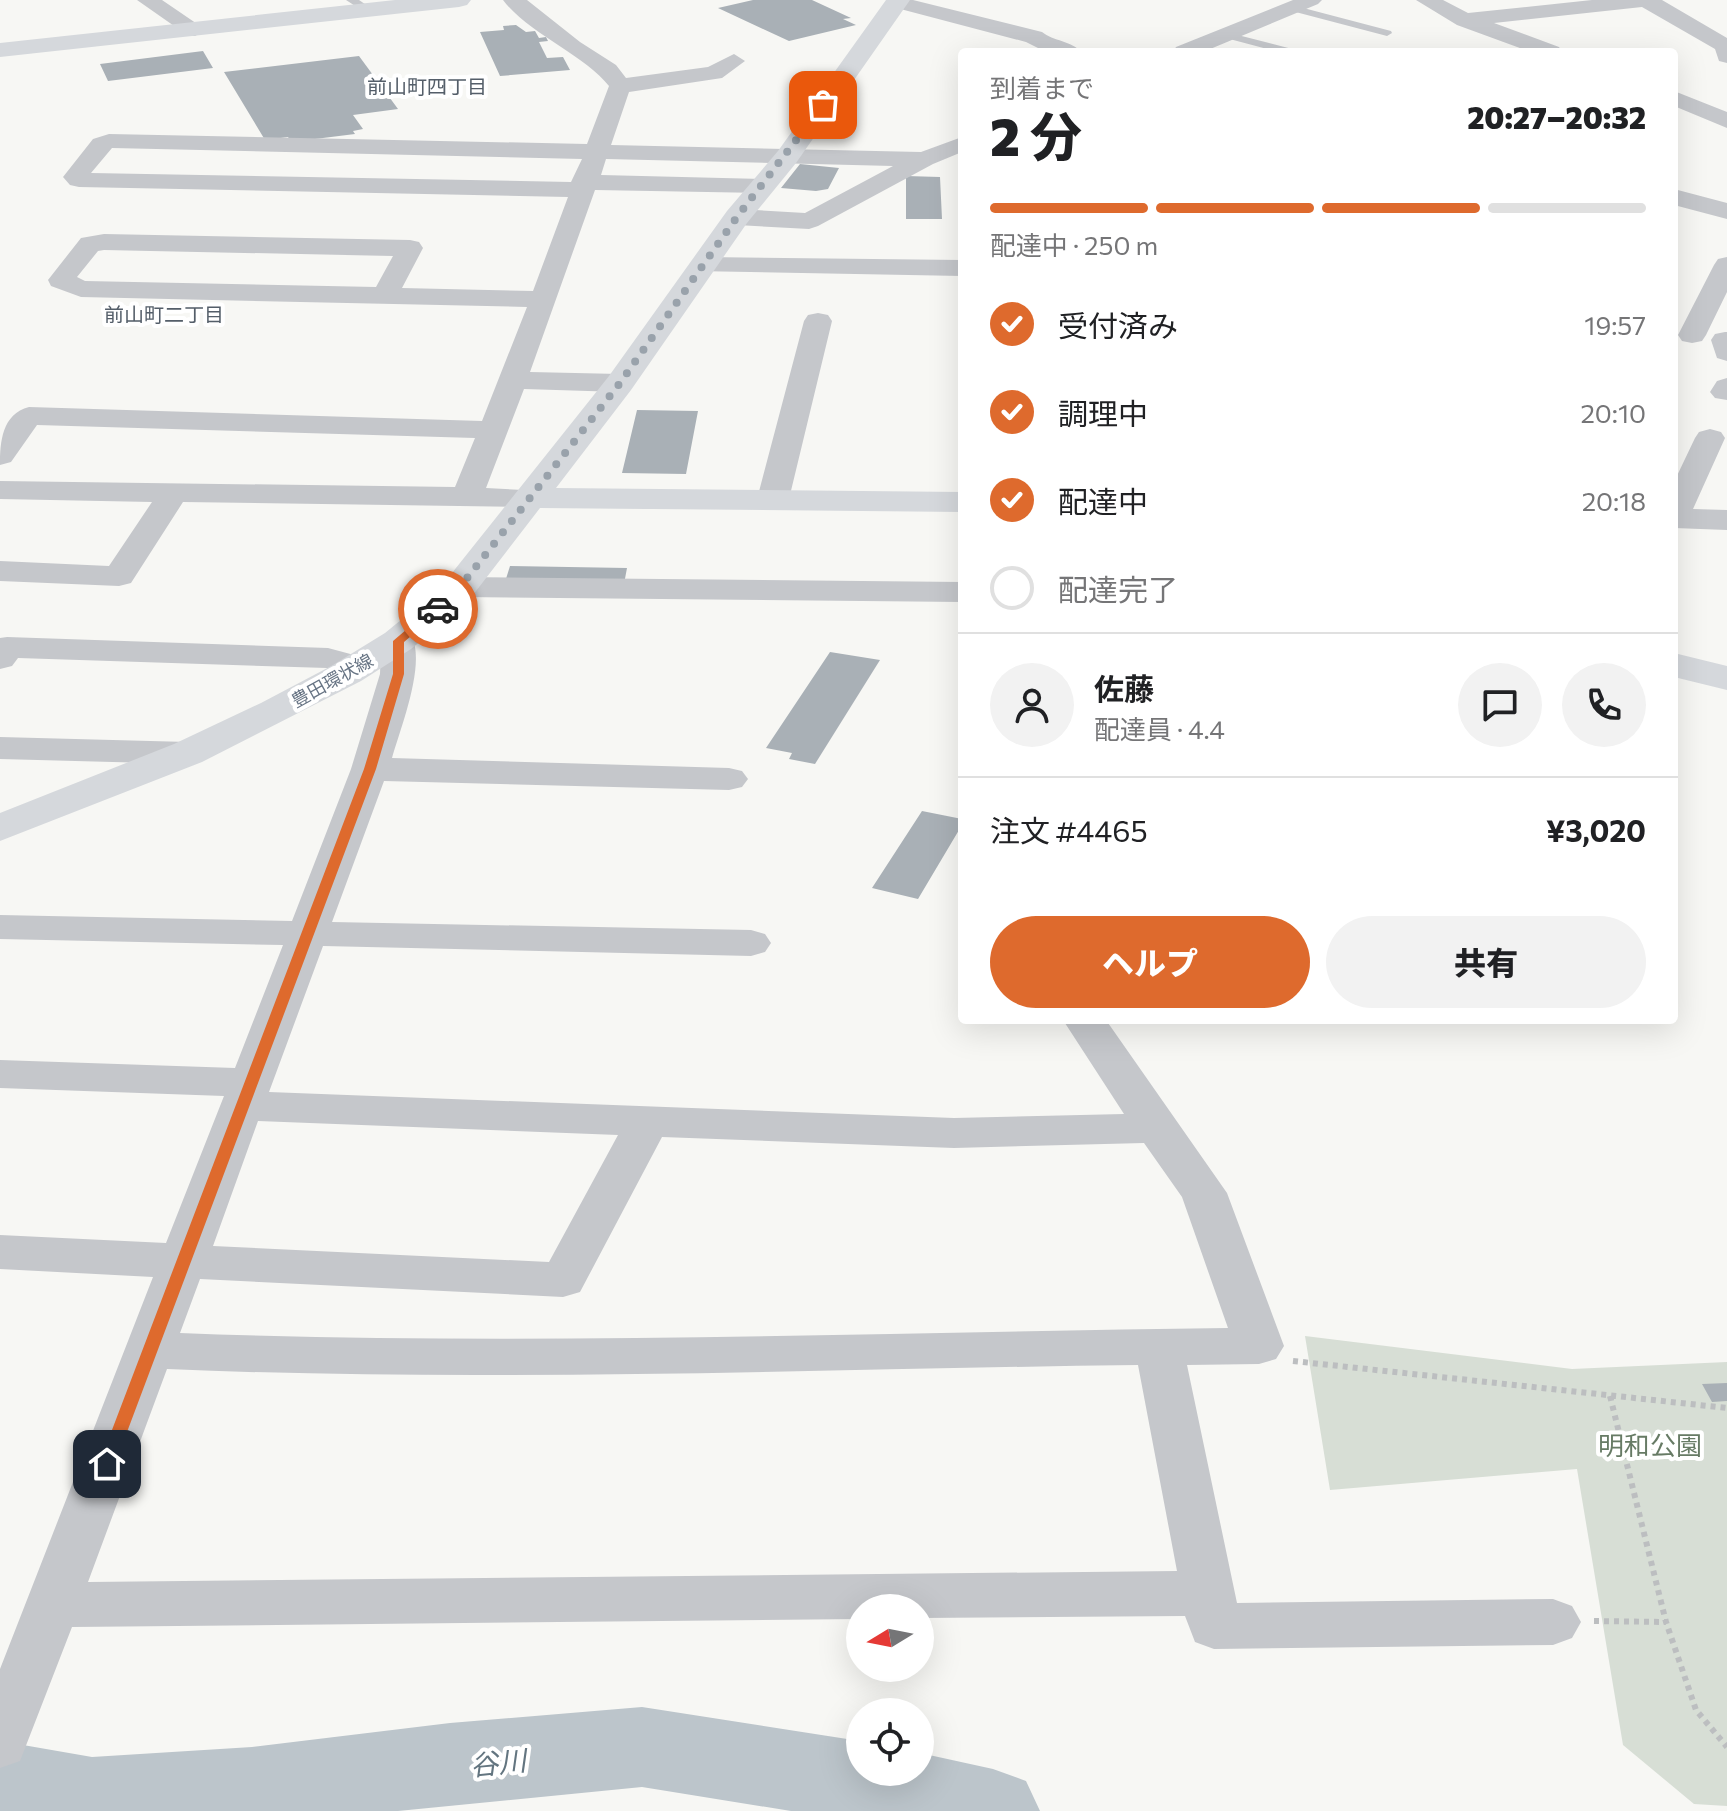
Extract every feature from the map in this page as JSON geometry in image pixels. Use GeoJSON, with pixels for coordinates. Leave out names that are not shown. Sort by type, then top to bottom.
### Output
{"type":"FeatureCollection","features":[{"type":"Feature","properties":{"kind":"main road"},"geometry":{"type":"LineString","coordinates":[[0,50],[195,30],[360,5],[459,0]]}},
{"type":"Feature","properties":{"kind":"main road","name":"豊田環状線"},"geometry":{"type":"LineString","coordinates":[[0,828],[188,753],[357,666],[398,641],[461,587],[620,383],[737,217],[787,157],[897,1]]}},
{"type":"Feature","properties":{"kind":"main road"},"geometry":{"type":"LineString","coordinates":[[533,498],[958,502]]}},
{"type":"Feature","properties":{"kind":"main road"},"geometry":{"type":"LineString","coordinates":[[1678,666],[1727,678]]}},
{"type":"Feature","properties":{"kind":"street"},"geometry":{"type":"LineString","coordinates":[[148,0],[195,30]]}},
{"type":"Feature","properties":{"kind":"street"},"geometry":{"type":"LineString","coordinates":[[514,0],[560,38],[608,70],[620,86]]}},
{"type":"Feature","properties":{"kind":"street"},"geometry":{"type":"LineString","coordinates":[[1252,0],[1297,6]]}},
{"type":"Feature","properties":{"kind":"street"},"geometry":{"type":"LineString","coordinates":[[1427,0],[1465,20],[1540,48]]}},
{"type":"Feature","properties":{"kind":"street"},"geometry":{"type":"LineString","coordinates":[[1465,20],[1647,0],[1725,46],[1727,56]]}},
{"type":"Feature","properties":{"kind":"street"},"geometry":{"type":"LineString","coordinates":[[897,1],[1034,37],[1056,48]]}},
{"type":"Feature","properties":{"kind":"street"},"geometry":{"type":"LineString","coordinates":[[1194,48],[1297,6]]}},
{"type":"Feature","properties":{"kind":"street"},"geometry":{"type":"LineString","coordinates":[[620,86],[714,73],[734,61]]}},
{"type":"Feature","properties":{"kind":"street"},"geometry":{"type":"LineString","coordinates":[[467,497],[544,299],[620,86]]}},
{"type":"Feature","properties":{"kind":"street"},"geometry":{"type":"LineString","coordinates":[[1678,100],[1727,121]]}},
{"type":"Feature","properties":{"kind":"street"},"geometry":{"type":"LineString","coordinates":[[763,186],[79,180],[75,177],[101,144],[109,141],[924,159]]}},
{"type":"Feature","properties":{"kind":"street"},"geometry":{"type":"LineString","coordinates":[[238,182],[263,145]]}},
{"type":"Feature","properties":{"kind":"street"},"geometry":{"type":"LineString","coordinates":[[737,217],[809,221],[924,159],[958,146]]}},
{"type":"Feature","properties":{"kind":"street"},"geometry":{"type":"LineString","coordinates":[[1678,197],[1726,200]]}},
{"type":"Feature","properties":{"kind":"street"},"geometry":{"type":"LineString","coordinates":[[385,295],[410,248],[104,242],[90,244],[61,280],[81,289],[544,299]]}},
{"type":"Feature","properties":{"kind":"street"},"geometry":{"type":"LineString","coordinates":[[703,265],[958,268]]}},
{"type":"Feature","properties":{"kind":"street"},"geometry":{"type":"LineString","coordinates":[[1726,344],[1683,334],[1727,265]]}},
{"type":"Feature","properties":{"kind":"street"},"geometry":{"type":"LineString","coordinates":[[773,499],[818,321]]}},
{"type":"Feature","properties":{"kind":"street"},"geometry":{"type":"LineString","coordinates":[[513,380],[620,383]]}},
{"type":"Feature","properties":{"kind":"street"},"geometry":{"type":"LineString","coordinates":[[0,456],[29,416],[492,430]]}},
{"type":"Feature","properties":{"kind":"street"},"geometry":{"type":"LineString","coordinates":[[1678,508],[1710,438]]}},
{"type":"Feature","properties":{"kind":"street"},"geometry":{"type":"LineString","coordinates":[[0,490],[533,498]]}},
{"type":"Feature","properties":{"kind":"street"},"geometry":{"type":"LineString","coordinates":[[0,571],[119,576],[173,493]]}},
{"type":"Feature","properties":{"kind":"street"},"geometry":{"type":"LineString","coordinates":[[1678,517],[1727,520]]}},
{"type":"Feature","properties":{"kind":"street"},"geometry":{"type":"LineString","coordinates":[[461,587],[958,592]]}},
{"type":"Feature","properties":{"kind":"street"},"geometry":{"type":"LineString","coordinates":[[2,1738],[370,769],[398,674],[398,641]]}},
{"type":"Feature","properties":{"kind":"street"},"geometry":{"type":"LineString","coordinates":[[0,659],[7,647],[328,658],[357,666]]}},
{"type":"Feature","properties":{"kind":"street"},"geometry":{"type":"LineString","coordinates":[[0,748],[188,753]]}},
{"type":"Feature","properties":{"kind":"street"},"geometry":{"type":"LineString","coordinates":[[370,769],[729,779]]}},
{"type":"Feature","properties":{"kind":"street"},"geometry":{"type":"LineString","coordinates":[[0,927],[751,943]]}},
{"type":"Feature","properties":{"kind":"street"},"geometry":{"type":"LineString","coordinates":[[150,1350],[296,1356],[604,1357],[1259,1346],[1204,1193],[1087,1024]]}},
{"type":"Feature","properties":{"kind":"street"},"geometry":{"type":"LineString","coordinates":[[0,1074],[648,1121],[954,1133],[1156,1128]]}},
{"type":"Feature","properties":{"kind":"street"},"geometry":{"type":"LineString","coordinates":[[0,1252],[563,1280],[648,1121]]}},
{"type":"Feature","properties":{"kind":"street"},"geometry":{"type":"LineString","coordinates":[[1159,1348],[1214,1626],[1553,1622]]}},
{"type":"Feature","properties":{"kind":"street"},"geometry":{"type":"LineString","coordinates":[[53,1605],[1208,1593]]}},
{"type":"Feature","properties":{"kind":"lane"},"geometry":{"type":"LineString","coordinates":[[1297,6],[1387,33]]}},
{"type":"Feature","properties":{"kind":"lane"},"geometry":{"type":"LineString","coordinates":[[1226,35],[1276,48]]}},
{"type":"Feature","properties":{"kind":"path"},"geometry":{"type":"LineString","coordinates":[[1259,1346],[1300,1364],[1727,1408]]}},
{"type":"Feature","properties":{"kind":"path"},"geometry":{"type":"LineString","coordinates":[[1610,1396],[1666,1622],[1696,1710],[1727,1747]]}},
{"type":"Feature","properties":{"kind":"path"},"geometry":{"type":"LineString","coordinates":[[1553,1622],[1666,1622]]}},
{"type":"Feature","properties":{"kind":"green space","name":"明和公園"},"geometry":{"type":"Polygon","coordinates":[[[1305,1336],[1572,1369],[1727,1362],[1727,1806],[1694,1804],[1623,1745],[1577,1469],[1330,1490],[1305,1336]]]}},
{"type":"Feature","properties":{"kind":"building"},"geometry":{"type":"Polygon","coordinates":[[[753,0],[812,0],[851,18],[843,19],[856,25],[789,41],[718,8],[753,0]]]}},
{"type":"Feature","properties":{"kind":"building"},"geometry":{"type":"Polygon","coordinates":[[[516,25],[526,32],[535,31],[539,38],[546,37],[548,41],[539,42],[547,58],[563,57],[570,70],[500,76],[480,32],[504,30],[503,26],[516,25]]]}},
{"type":"Feature","properties":{"kind":"building"},"geometry":{"type":"Polygon","coordinates":[[[203,51],[213,68],[108,81],[100,64],[203,51]]]}},
{"type":"Feature","properties":{"kind":"building"},"geometry":{"type":"Polygon","coordinates":[[[359,56],[398,109],[353,115],[363,129],[353,131],[355,134],[291,142],[288,137],[265,140],[224,72],[359,56]]]}},
{"type":"Feature","properties":{"kind":"building"},"geometry":{"type":"Polygon","coordinates":[[[800,164],[839,168],[828,189],[781,188],[800,164]]]}},
{"type":"Feature","properties":{"kind":"building"},"geometry":{"type":"Polygon","coordinates":[[[906,176],[940,177],[942,219],[906,219],[906,176]]]}},
{"type":"Feature","properties":{"kind":"building"},"geometry":{"type":"Polygon","coordinates":[[[637,410],[698,411],[686,474],[622,473],[637,410]]]}},
{"type":"Feature","properties":{"kind":"building"},"geometry":{"type":"Polygon","coordinates":[[[510,566],[627,568],[624,584],[505,582],[510,566]]]}},
{"type":"Feature","properties":{"kind":"building"},"geometry":{"type":"Polygon","coordinates":[[[830,652],[880,660],[815,764],[789,759],[792,753],[766,748],[830,652]]]}},
{"type":"Feature","properties":{"kind":"building"},"geometry":{"type":"Polygon","coordinates":[[[922,811],[958,818],[958,832],[918,899],[872,888],[922,811]]]}},
{"type":"Feature","properties":{"kind":"building"},"geometry":{"type":"Polygon","coordinates":[[[1727,1383],[1727,1401],[1712,1402],[1702,1384],[1727,1383]]]}},
{"type":"Feature","properties":{"kind":"waterway","name":"谷川"},"geometry":{"type":"LineString","coordinates":[[0,1782],[92,1799],[252,1788],[450,1764],[642,1747],[853,1780],[993,1811]]}},
{"type":"Feature","properties":{"kind":"way so far"},"geometry":{"type":"LineString","coordinates":[[438,609],[453,596],[533,498],[620,383],[737,217],[787,157],[823,105]]}},
{"type":"Feature","properties":{"kind":"district","name":"前山町四丁目"},"geometry":{"type":"Point","coordinates":[427,86]}},
{"type":"Feature","properties":{"kind":"district","name":"前山町二丁目"},"geometry":{"type":"Point","coordinates":[164,314]}},
{"type":"Feature","properties":{"kind":"route"},"geometry":{"type":"LineString","coordinates":[[107,1464],[370,769],[398,674],[398,641],[438,609]]}}]}
